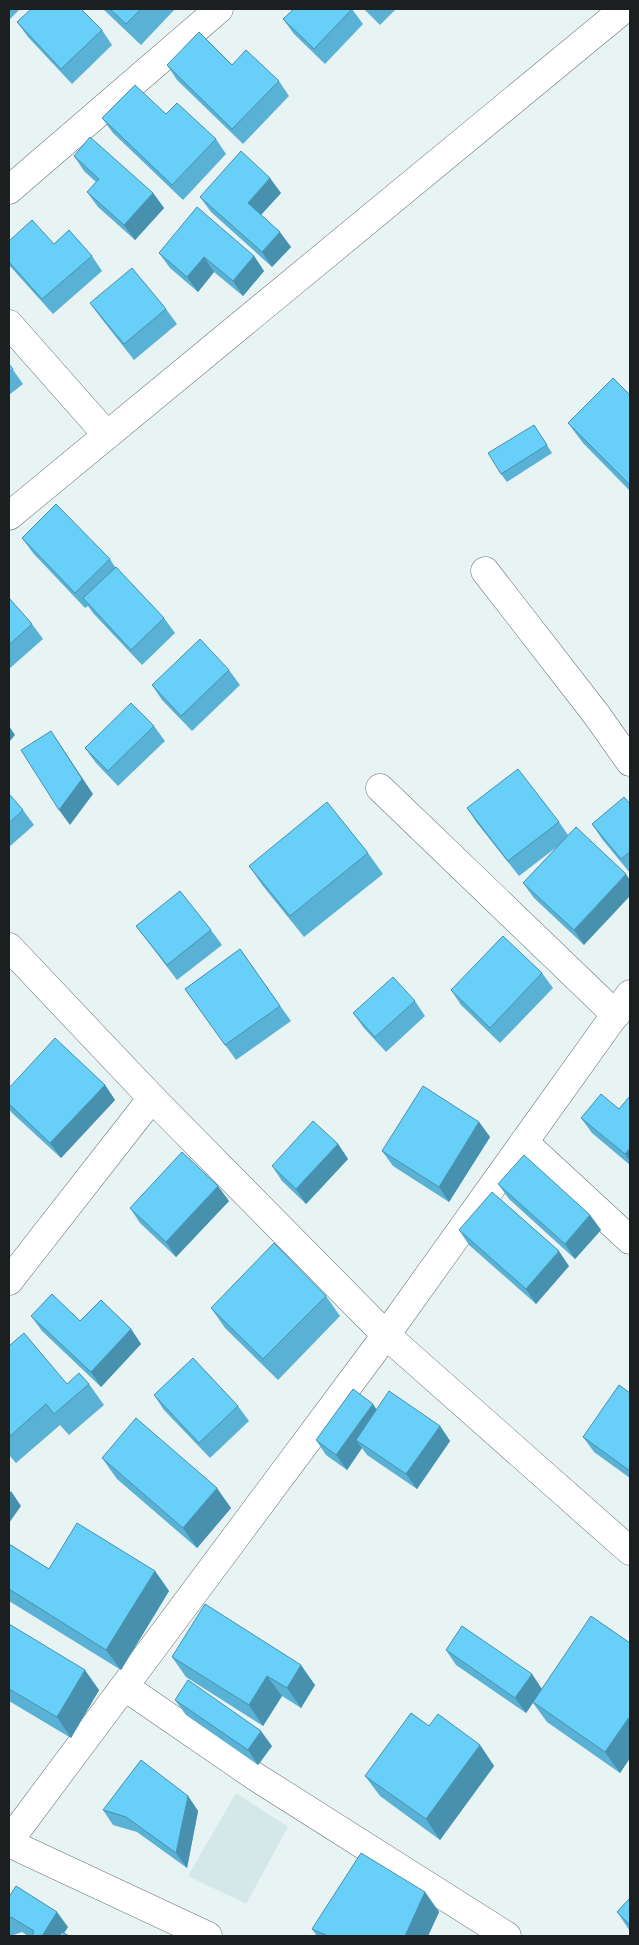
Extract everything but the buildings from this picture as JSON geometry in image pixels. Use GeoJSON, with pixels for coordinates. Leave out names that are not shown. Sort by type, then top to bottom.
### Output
{"type":"FeatureCollection","features":[{"type":"Feature","properties":{"kind":"street"},"geometry":{"type":"LineString","coordinates":[[9,190],[219,9]]}},
{"type":"Feature","properties":{"kind":"street"},"geometry":{"type":"LineString","coordinates":[[9,516],[624,9]]}},
{"type":"Feature","properties":{"kind":"street"},"geometry":{"type":"LineString","coordinates":[[9,324],[107,435]]}},
{"type":"Feature","properties":{"kind":"street"},"geometry":{"type":"LineString","coordinates":[[485,571],[596,714],[630,762]]}},
{"type":"Feature","properties":{"kind":"street"},"geometry":{"type":"LineString","coordinates":[[208,1936],[9,1842],[386,1335],[623,1004],[380,788]]}},
{"type":"Feature","properties":{"kind":"street"},"geometry":{"type":"LineString","coordinates":[[9,947],[152,1098],[386,1335],[630,1551]]}},
{"type":"Feature","properties":{"kind":"street"},"geometry":{"type":"LineString","coordinates":[[9,1282],[152,1098]]}},
{"type":"Feature","properties":{"kind":"street"},"geometry":{"type":"LineString","coordinates":[[524,1142],[630,1240]]}},
{"type":"Feature","properties":{"kind":"street"},"geometry":{"type":"LineString","coordinates":[[125,1687],[256,1778],[508,1936]]}},
{"type":"Feature","properties":{"kind":"shaded area"},"geometry":{"type":"Polygon","coordinates":[[[236,1793],[288,1827],[246,1904],[188,1876],[236,1793]]]}}]}
